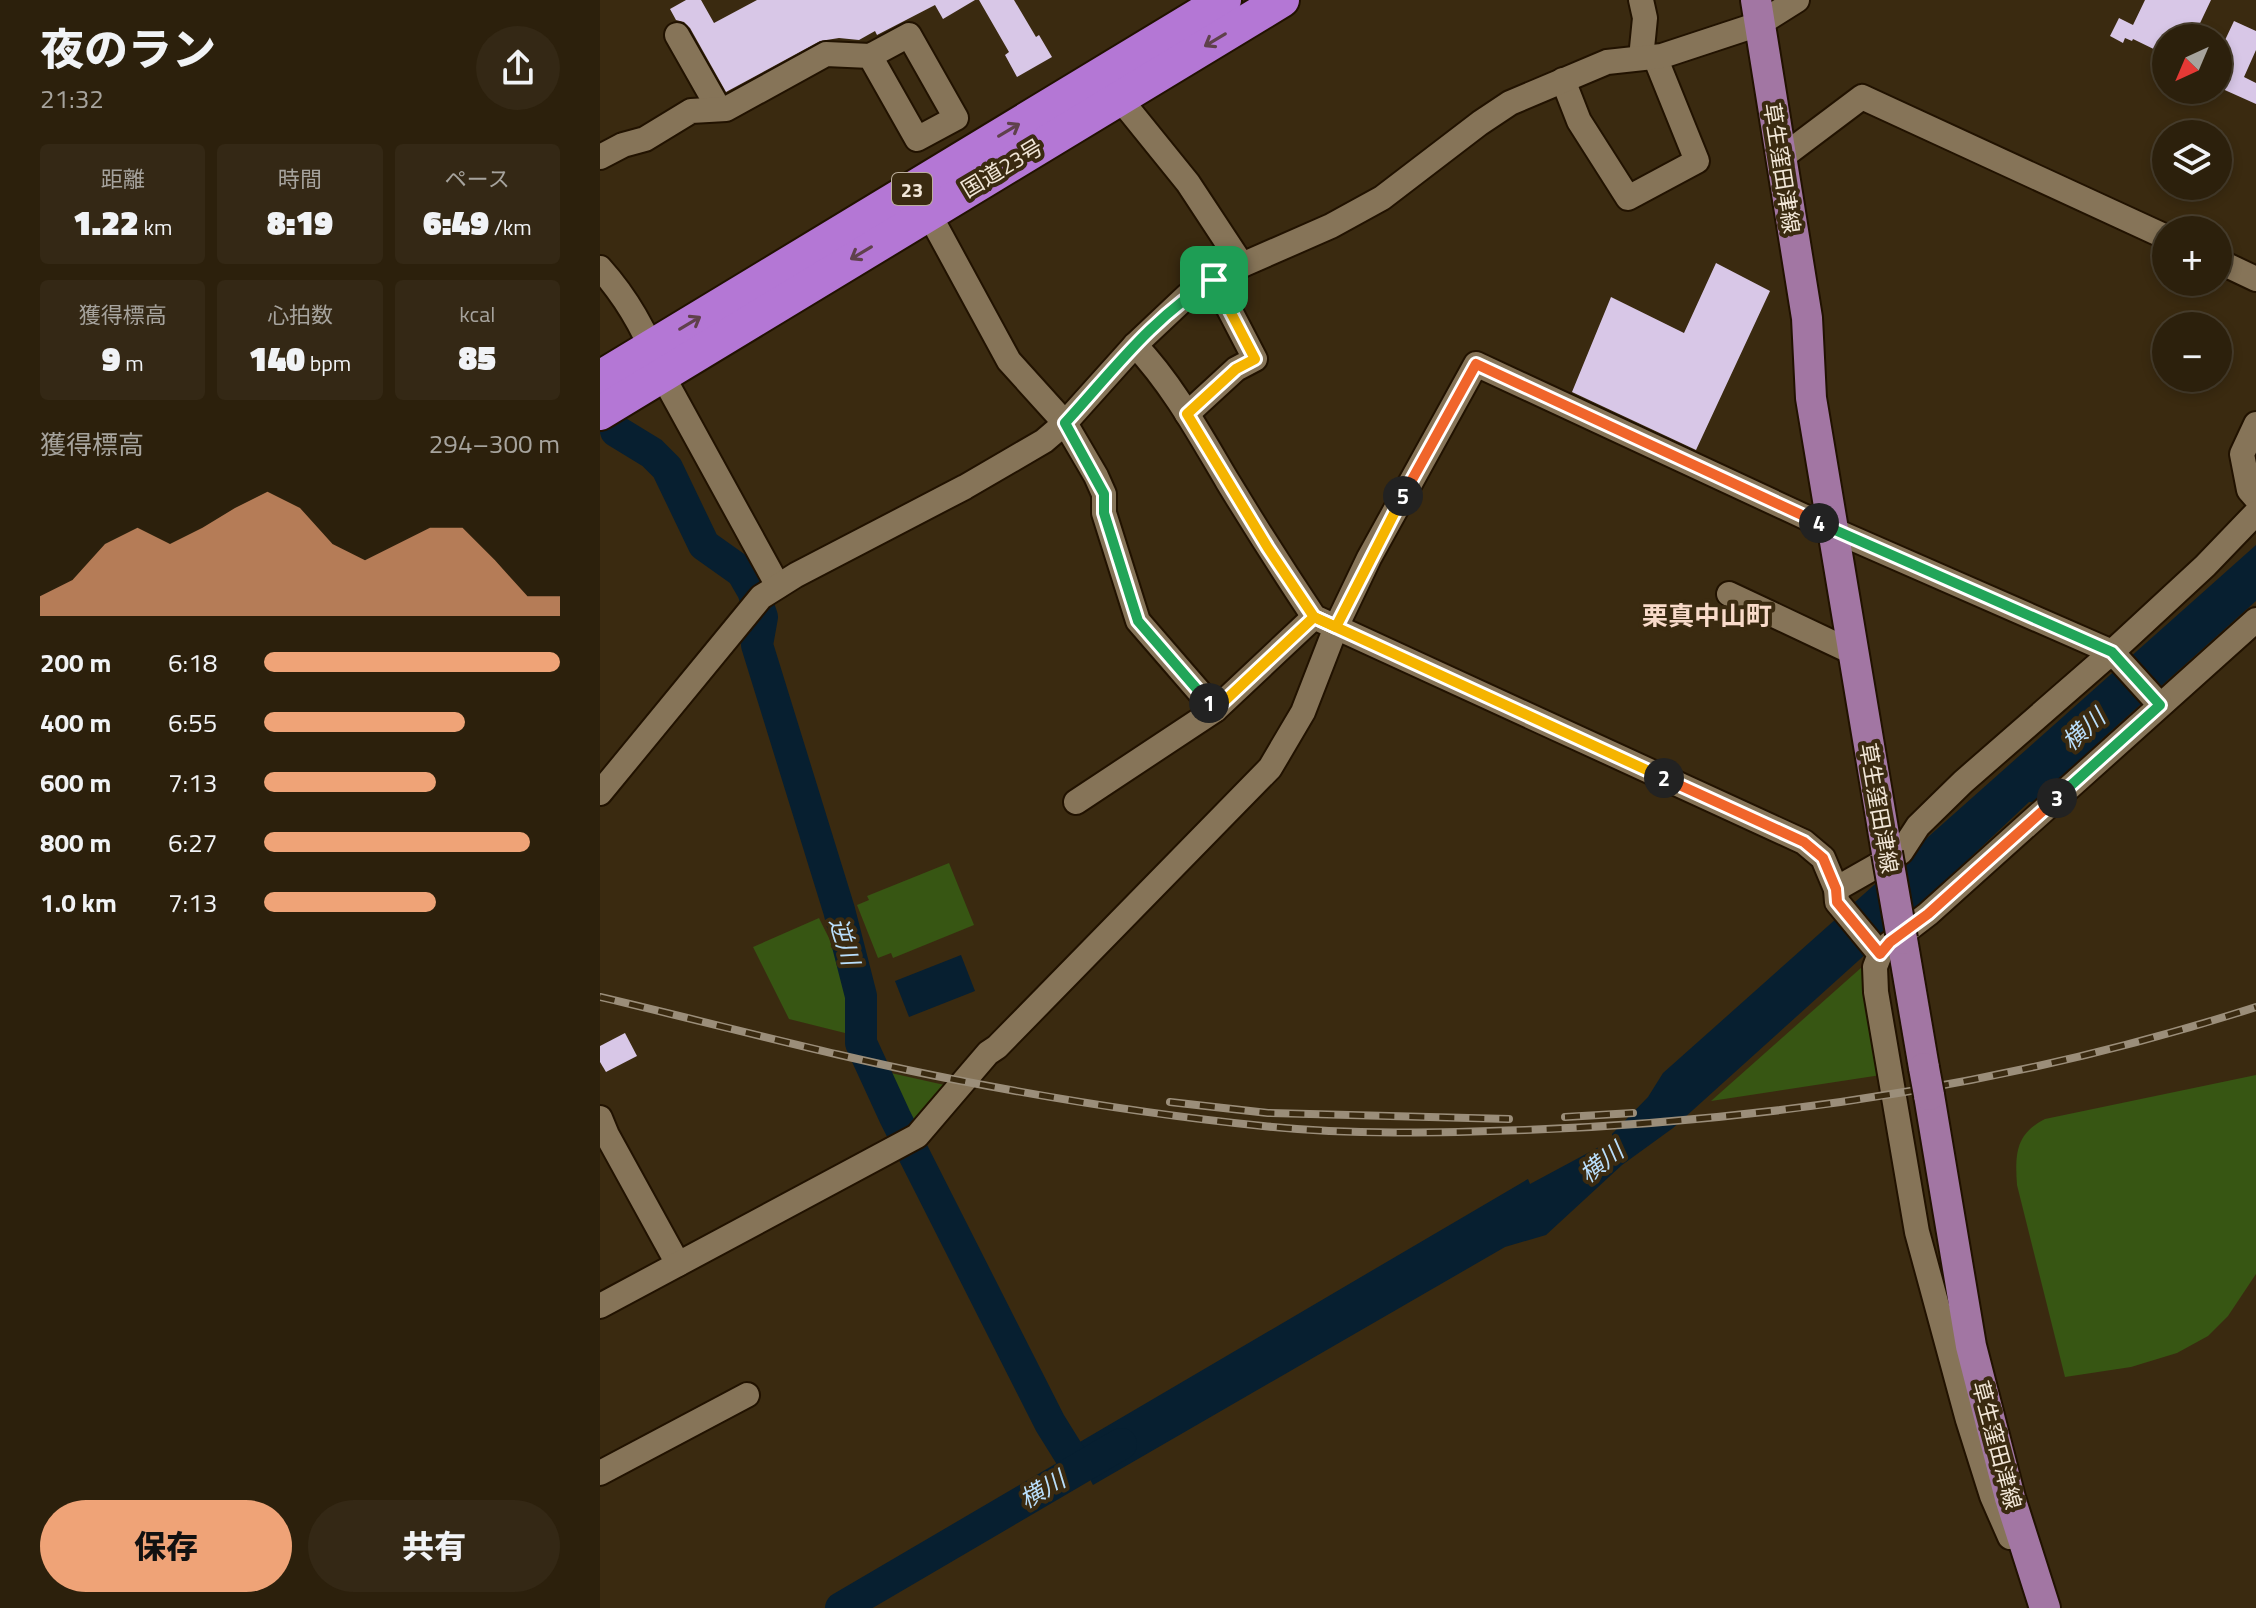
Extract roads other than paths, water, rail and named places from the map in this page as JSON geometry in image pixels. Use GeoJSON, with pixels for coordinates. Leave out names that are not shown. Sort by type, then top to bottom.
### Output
{"type":"FeatureCollection","features":[{"type":"Feature","properties":{"kind":"highway","name":"国道23号"},"geometry":{"type":"LineString","coordinates":[[600,413],[656,360],[975,151],[1224,0]]}},
{"type":"Feature","properties":{"kind":"highway","name":"国道23号"},"geometry":{"type":"LineString","coordinates":[[600,378],[656,360],[1282,0]]}},
{"type":"Feature","properties":{"kind":"main road","name":"草生窪田津線"},"geometry":{"type":"LineString","coordinates":[[1758,12],[1807,318],[1811,398],[1831,529],[1887,853],[1886,947],[1926,1082],[1971,1346],[2010,1498],[2045,1608]]}},
{"type":"Feature","properties":{"kind":"street"},"geometry":{"type":"LineString","coordinates":[[1563,80],[1579,121],[1628,198],[1697,161],[1648,58],[1641,0]]}},
{"type":"Feature","properties":{"kind":"street"},"geometry":{"type":"LineString","coordinates":[[600,793],[762,597],[1044,441],[1065,423],[1135,345],[1187,296],[1242,265],[1331,226],[1382,198],[1510,103],[1607,62],[1648,58],[1758,12],[1797,0]]}},
{"type":"Feature","properties":{"kind":"street"},"geometry":{"type":"LineString","coordinates":[[677,35],[719,109]]}},
{"type":"Feature","properties":{"kind":"street"},"geometry":{"type":"LineString","coordinates":[[600,157],[623,145],[645,139],[691,111],[726,109],[826,54],[870,56],[909,35],[975,151]]}},
{"type":"Feature","properties":{"kind":"street"},"geometry":{"type":"LineString","coordinates":[[870,56],[917,139],[956,118]]}},
{"type":"Feature","properties":{"kind":"street"},"geometry":{"type":"LineString","coordinates":[[1781,158],[1862,97],[2152,231]]}},
{"type":"Feature","properties":{"kind":"street"},"geometry":{"type":"LineString","coordinates":[[1129,110],[1188,183],[1242,265]]}},
{"type":"Feature","properties":{"kind":"street"},"geometry":{"type":"LineString","coordinates":[[935,225],[1009,361],[1065,423],[1104,494],[1104,513],[1138,621],[1215,710]]}},
{"type":"Feature","properties":{"kind":"street"},"geometry":{"type":"LineString","coordinates":[[600,268],[614,284],[656,360],[762,597]]}},
{"type":"Feature","properties":{"kind":"street"},"geometry":{"type":"LineString","coordinates":[[2232,268],[2256,279]]}},
{"type":"Feature","properties":{"kind":"street"},"geometry":{"type":"LineString","coordinates":[[1187,414],[1236,369],[1255,359],[1214,280]]}},
{"type":"Feature","properties":{"kind":"street"},"geometry":{"type":"LineString","coordinates":[[1135,345],[1187,414],[1268,548],[1325,622],[1804,842],[1823,858],[1836,896],[1886,947]]}},
{"type":"Feature","properties":{"kind":"street"},"geometry":{"type":"LineString","coordinates":[[1076,802],[1215,710],[1325,622],[1369,558],[1476,364],[1831,529],[2112,652],[2160,705]]}},
{"type":"Feature","properties":{"kind":"street"},"geometry":{"type":"LineString","coordinates":[[2256,424],[2242,454],[2249,490],[2256,498]]}},
{"type":"Feature","properties":{"kind":"street"},"geometry":{"type":"LineString","coordinates":[[1836,896],[1901,852],[1918,826],[1963,782],[2112,652],[2205,566],[2256,513]]}},
{"type":"Feature","properties":{"kind":"street"},"geometry":{"type":"LineString","coordinates":[[1729,594],[1852,652]]}},
{"type":"Feature","properties":{"kind":"street"},"geometry":{"type":"LineString","coordinates":[[2024,1544],[2012,1543],[1992,1496],[1917,1232],[1876,992],[1875,967],[1890,942],[1928,914],[2256,620]]}},
{"type":"Feature","properties":{"kind":"street"},"geometry":{"type":"LineString","coordinates":[[600,1306],[909,1140],[988,1053],[1270,768],[1303,712],[1325,622]]}},
{"type":"Feature","properties":{"kind":"street"},"geometry":{"type":"LineString","coordinates":[[602,1131],[678,1264]]}},
{"type":"Feature","properties":{"kind":"street"},"geometry":{"type":"LineString","coordinates":[[600,1473],[747,1395]]}},
{"type":"Feature","properties":{"kind":"water"},"geometry":{"type":"Polygon","coordinates":[[[2256,545],[2256,601],[2101,740],[2096,750],[2038,803],[2029,802],[1919,906],[1673,1128],[1622,1165],[1546,1235],[1505,1247],[1093,1485],[1073,1446],[1528,1179],[1530,1184],[1612,1140],[1612,1134],[1648,1097],[1663,1073],[2256,545]]]}},
{"type":"Feature","properties":{"kind":"water"},"geometry":{"type":"Polygon","coordinates":[[[961,955],[975,991],[909,1017],[895,981],[961,955]]]}},
{"type":"Feature","properties":{"kind":"waterway","name":"逆川"},"geometry":{"type":"LineString","coordinates":[[616,431],[652,453],[667,468],[704,545],[742,572],[753,591],[762,617],[757,645],[839,910],[861,996],[861,1043],[895,1117],[1050,1423],[1078,1468]]}},
{"type":"Feature","properties":{"kind":"waterway","name":"横川"},"geometry":{"type":"LineString","coordinates":[[841,1608],[1121,1444]]}},
{"type":"Feature","properties":{"kind":"railway"},"geometry":{"type":"LineString","coordinates":[[600,997],[871,1062],[1037,1095],[1263,1126],[1394,1132],[1618,1125],[1710,1118],[1895,1094],[2077,1057],[2256,1007]]}},
{"type":"Feature","properties":{"kind":"railway"},"geometry":{"type":"LineString","coordinates":[[1170,1102],[1268,1113],[1509,1119]]}},
{"type":"Feature","properties":{"kind":"railway"},"geometry":{"type":"LineString","coordinates":[[1565,1117],[1633,1113]]}},
{"type":"Feature","properties":{"kind":"district","name":"栗真中山町"},"geometry":{"type":"Point","coordinates":[1707,615]}}]}
